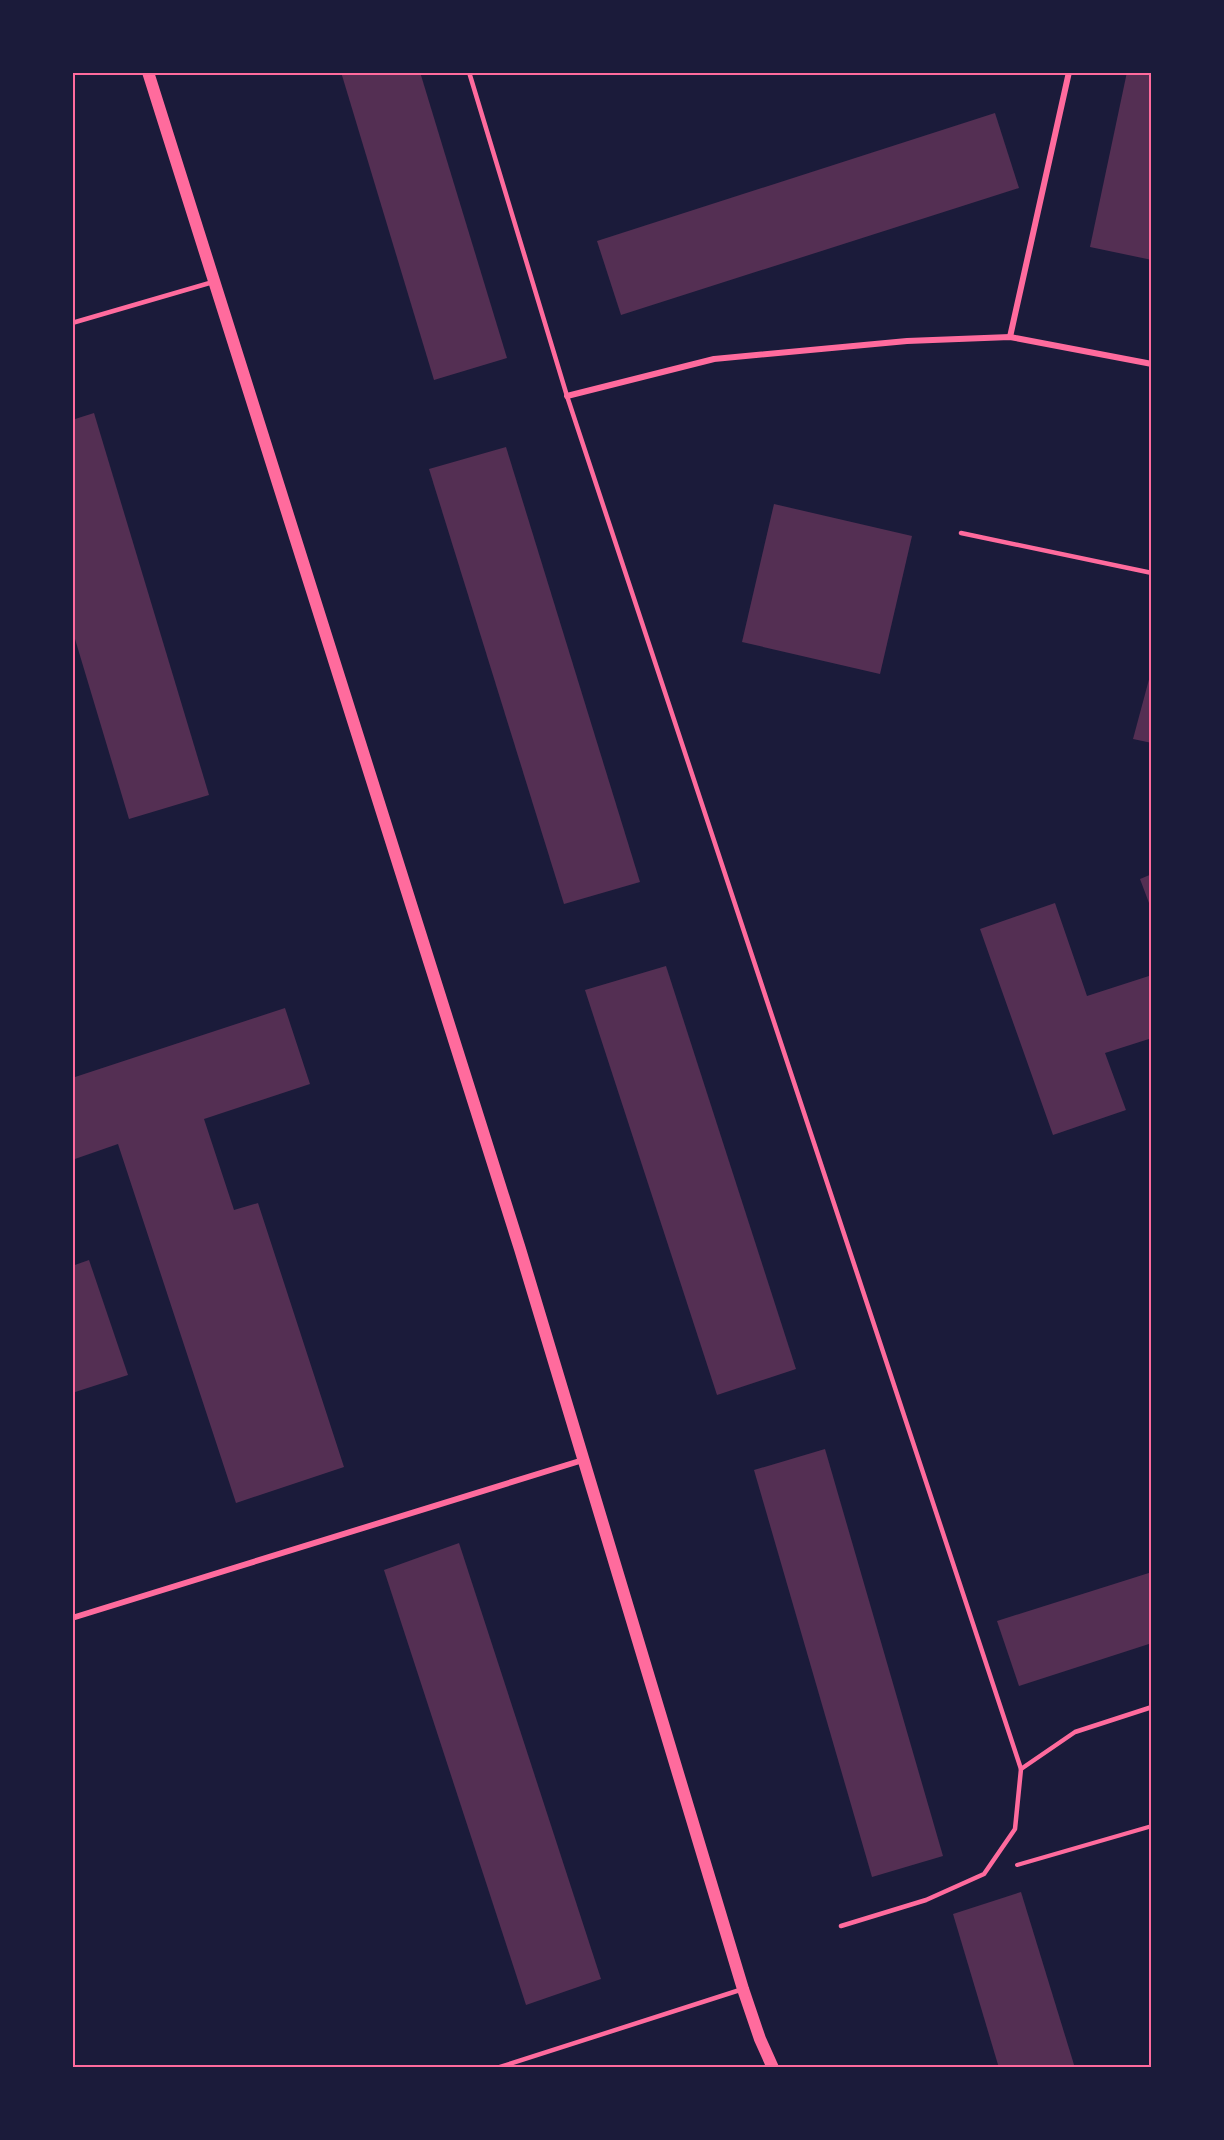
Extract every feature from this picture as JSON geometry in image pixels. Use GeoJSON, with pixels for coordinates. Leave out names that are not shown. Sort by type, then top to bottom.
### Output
{"type":"FeatureCollection","features":[{"type":"Feature","properties":{"kind":"main road"},"geometry":{"type":"LineString","coordinates":[[148,72],[520,1248],[743,1989],[773,2068]]}},
{"type":"Feature","properties":{"kind":"street"},"geometry":{"type":"LineString","coordinates":[[1010,337],[1069,72]]}},
{"type":"Feature","properties":{"kind":"street"},"geometry":{"type":"LineString","coordinates":[[567,396],[714,358],[907,341],[1010,337],[1152,364]]}},
{"type":"Feature","properties":{"kind":"street"},"geometry":{"type":"LineString","coordinates":[[72,1618],[584,1460]]}},
{"type":"Feature","properties":{"kind":"lane"},"geometry":{"type":"LineString","coordinates":[[469,72],[567,396],[1021,1769],[1015,1829],[984,1874],[926,1900],[841,1926]]}},
{"type":"Feature","properties":{"kind":"lane"},"geometry":{"type":"LineString","coordinates":[[72,323],[214,281]]}},
{"type":"Feature","properties":{"kind":"lane"},"geometry":{"type":"LineString","coordinates":[[961,533],[1152,573]]}},
{"type":"Feature","properties":{"kind":"lane"},"geometry":{"type":"LineString","coordinates":[[1021,1769],[1075,1732],[1152,1707]]}},
{"type":"Feature","properties":{"kind":"lane"},"geometry":{"type":"LineString","coordinates":[[497,2068],[743,1989]]}},
{"type":"Feature","properties":{"kind":"path"},"geometry":{"type":"LineString","coordinates":[[984,1874],[1152,1826]]}},
{"type":"Feature","properties":{"kind":"building"},"geometry":{"type":"Polygon","coordinates":[[[341,72],[420,72],[507,358],[434,380],[341,72]]]}},
{"type":"Feature","properties":{"kind":"building"},"geometry":{"type":"Polygon","coordinates":[[[1127,72],[1152,72],[1152,260],[1090,247],[1127,72]]]}},
{"type":"Feature","properties":{"kind":"building"},"geometry":{"type":"Polygon","coordinates":[[[995,113],[1019,188],[621,315],[597,241],[995,113]]]}},
{"type":"Feature","properties":{"kind":"building"},"geometry":{"type":"Polygon","coordinates":[[[94,413],[209,795],[129,819],[72,629],[72,420],[94,413]]]}},
{"type":"Feature","properties":{"kind":"building"},"geometry":{"type":"Polygon","coordinates":[[[506,447],[640,882],[564,904],[429,469],[506,447]]]}},
{"type":"Feature","properties":{"kind":"building"},"geometry":{"type":"Polygon","coordinates":[[[774,504],[912,536],[880,674],[742,642],[774,504]]]}},
{"type":"Feature","properties":{"kind":"building"},"geometry":{"type":"Polygon","coordinates":[[[1152,672],[1152,743],[1133,739],[1152,672]]]}},
{"type":"Feature","properties":{"kind":"building"},"geometry":{"type":"Polygon","coordinates":[[[1152,874],[1152,911],[1140,879],[1152,874]]]}},
{"type":"Feature","properties":{"kind":"building"},"geometry":{"type":"Polygon","coordinates":[[[1055,903],[1087,996],[1152,975],[1152,1038],[1105,1053],[1126,1110],[1053,1135],[980,929],[1055,903]]]}},
{"type":"Feature","properties":{"kind":"building"},"geometry":{"type":"Polygon","coordinates":[[[666,966],[796,1369],[717,1395],[585,990],[666,966]]]}},
{"type":"Feature","properties":{"kind":"building"},"geometry":{"type":"Polygon","coordinates":[[[285,1008],[310,1084],[204,1119],[234,1210],[258,1203],[344,1467],[236,1503],[118,1144],[72,1160],[72,1078],[285,1008]]]}},
{"type":"Feature","properties":{"kind":"building"},"geometry":{"type":"Polygon","coordinates":[[[89,1260],[128,1375],[72,1393],[72,1266],[89,1260]]]}},
{"type":"Feature","properties":{"kind":"building"},"geometry":{"type":"Polygon","coordinates":[[[825,1449],[943,1856],[872,1877],[754,1470],[825,1449]]]}},
{"type":"Feature","properties":{"kind":"building"},"geometry":{"type":"Polygon","coordinates":[[[459,1543],[601,1979],[526,2005],[384,1570],[459,1543]]]}},
{"type":"Feature","properties":{"kind":"building"},"geometry":{"type":"Polygon","coordinates":[[[1152,1572],[1152,1643],[1019,1686],[997,1621],[1152,1572]]]}},
{"type":"Feature","properties":{"kind":"building"},"geometry":{"type":"Polygon","coordinates":[[[1021,1892],[1075,2068],[999,2068],[953,1914],[1021,1892]]]}}]}
